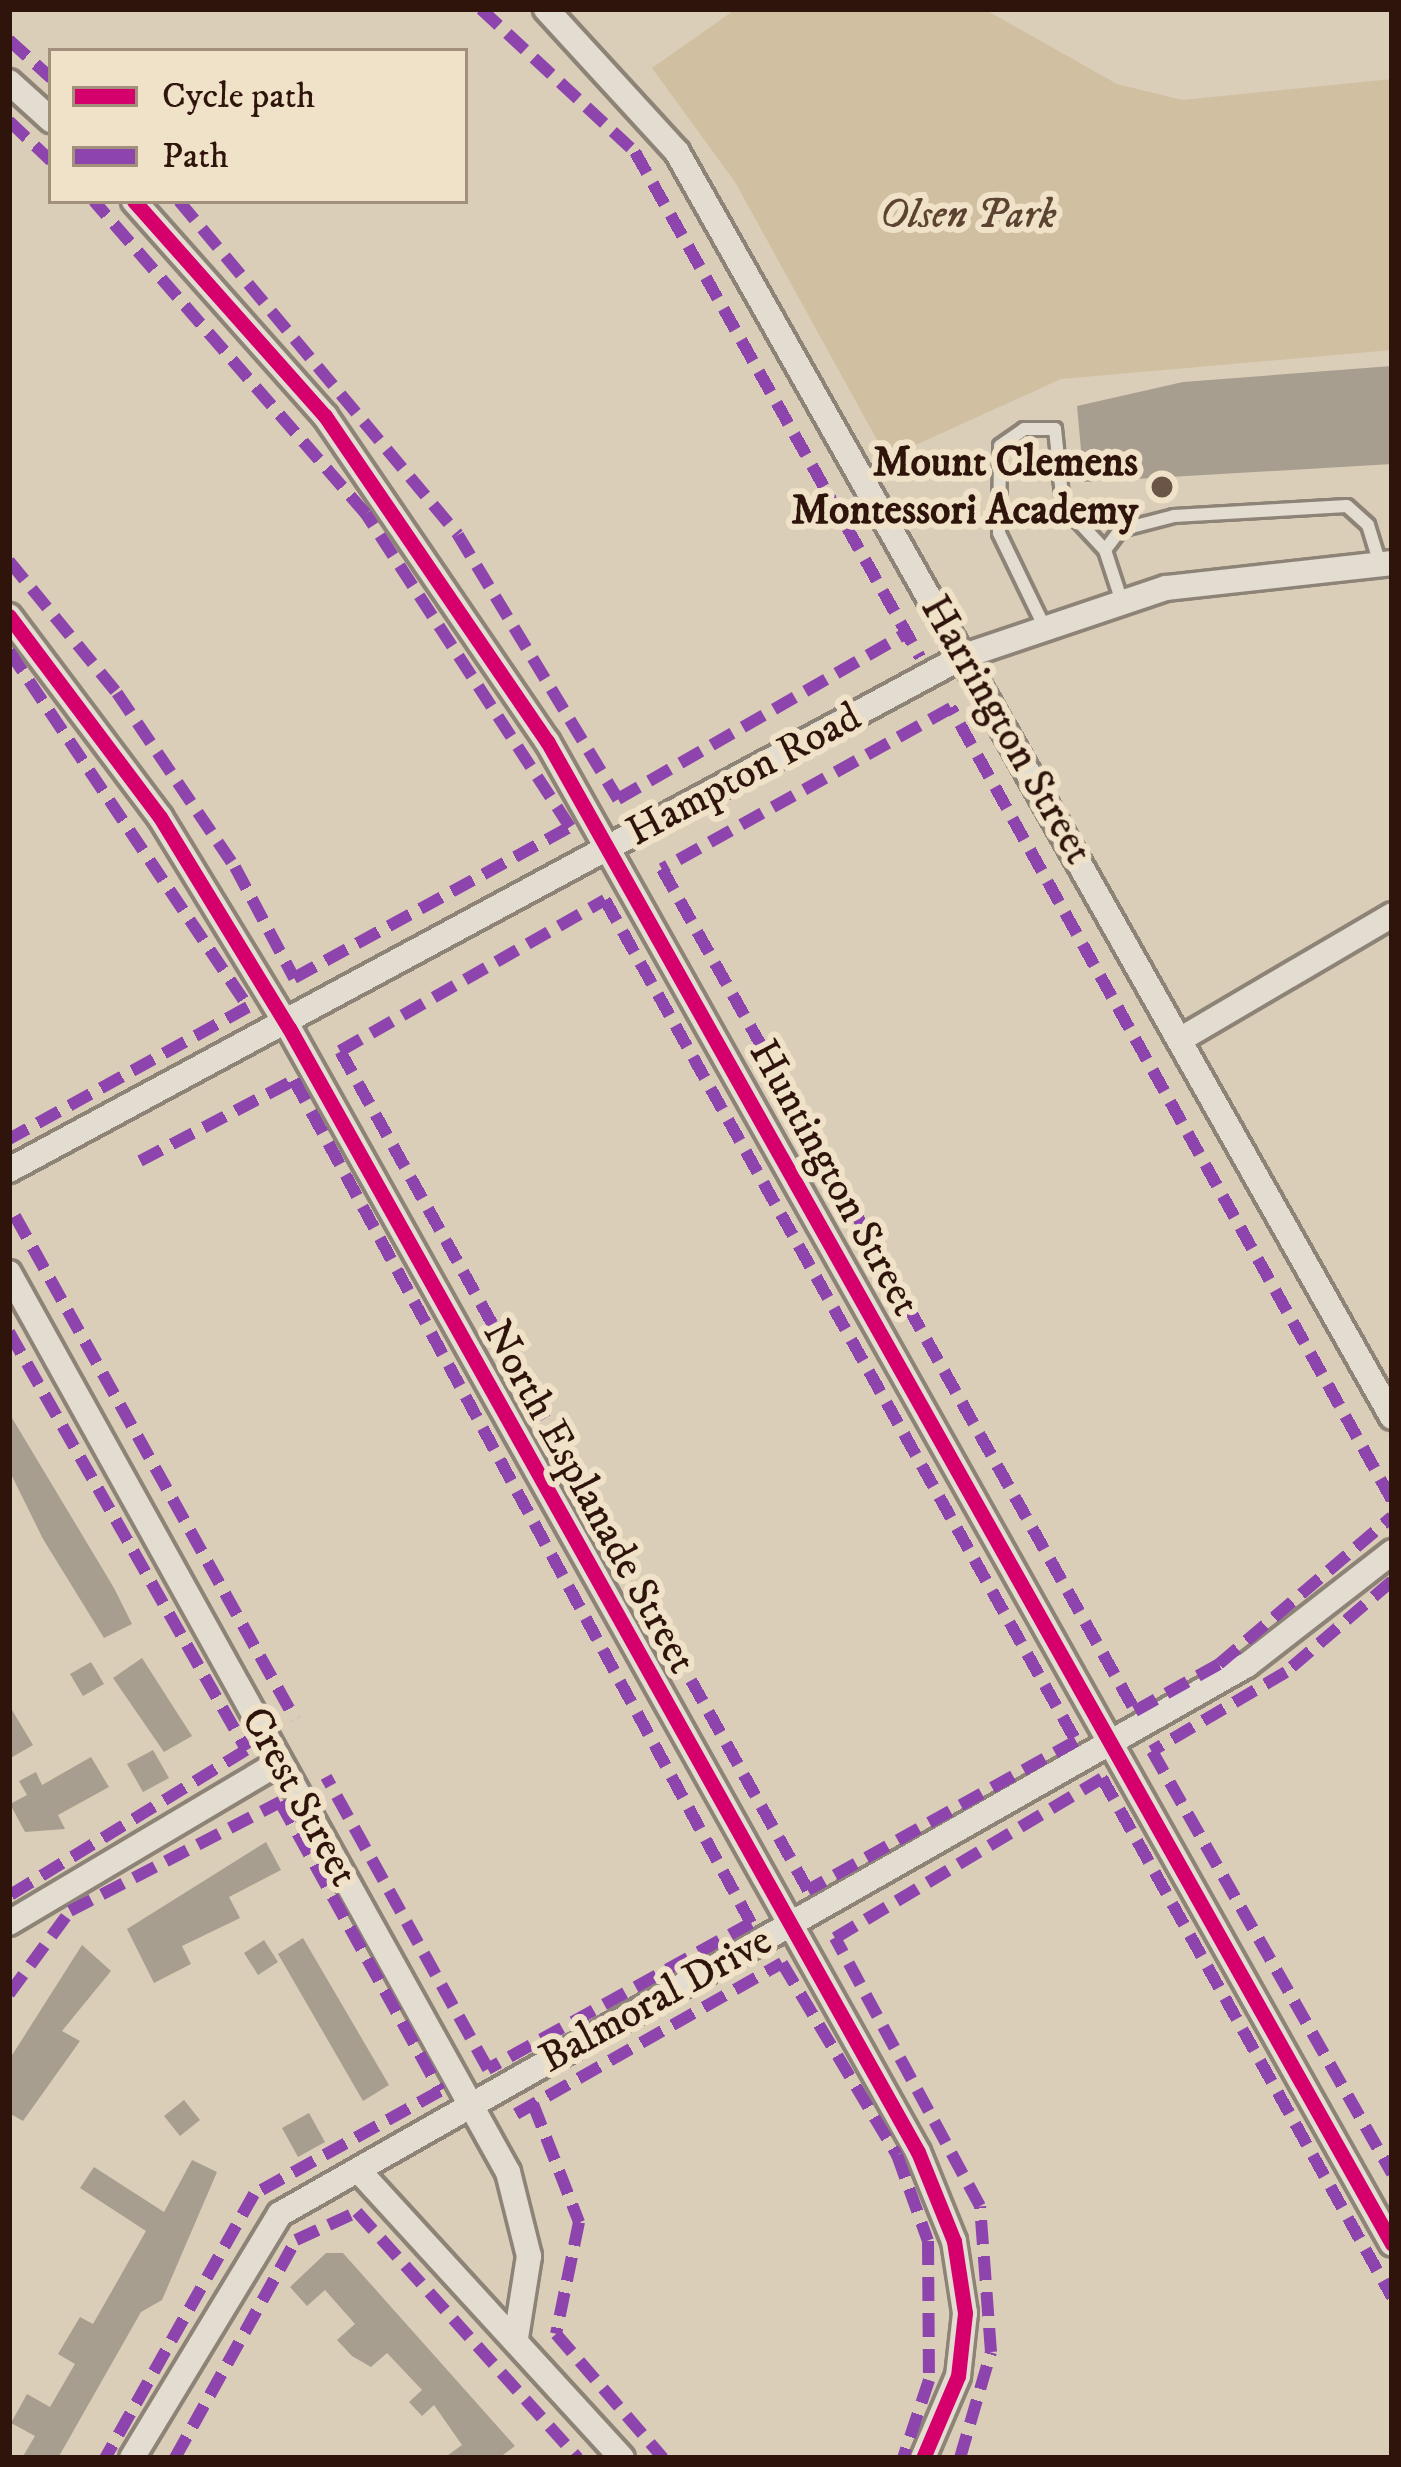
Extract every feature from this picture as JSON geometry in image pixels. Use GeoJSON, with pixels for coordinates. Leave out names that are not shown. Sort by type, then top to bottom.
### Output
{"type":"FeatureCollection","features":[{"type":"Feature","properties":{"kind":"street","name":"Harrington Street"},"geometry":{"type":"LineString","coordinates":[[545,9],[677,152],[1392,1417]]}},
{"type":"Feature","properties":{"kind":"street"},"geometry":{"type":"LineString","coordinates":[[9,82],[48,118]]}},
{"type":"Feature","properties":{"kind":"street","name":"Huntington Street"},"geometry":{"type":"LineString","coordinates":[[137,204],[415,536],[608,849],[1392,2244]]}},
{"type":"Feature","properties":{"kind":"street","name":"Hampton Road"},"geometry":{"type":"LineString","coordinates":[[9,1170],[289,1028],[964,656],[1121,599],[1386,563]]}},
{"type":"Feature","properties":{"kind":"street","name":"North Esplanade Street"},"geometry":{"type":"LineString","coordinates":[[9,616],[160,818],[289,1028],[788,1928],[918,2152],[954,2241],[964,2346],[923,2458]]}},
{"type":"Feature","properties":{"kind":"street"},"geometry":{"type":"LineString","coordinates":[[1181,1040],[1392,916]]}},
{"type":"Feature","properties":{"kind":"street","name":"Crest Street"},"geometry":{"type":"LineString","coordinates":[[9,1273],[471,2102],[525,2221],[516,2338]]}},
{"type":"Feature","properties":{"kind":"street","name":"Balmoral Drive"},"geometry":{"type":"LineString","coordinates":[[132,2458],[263,2228],[471,2102],[1111,1745],[1264,1653],[1392,1552]]}},
{"type":"Feature","properties":{"kind":"street"},"geometry":{"type":"LineString","coordinates":[[9,1923],[279,1763]]}},
{"type":"Feature","properties":{"kind":"street"},"geometry":{"type":"LineString","coordinates":[[359,2170],[622,2458]]}},
{"type":"Feature","properties":{"kind":"lane"},"geometry":{"type":"LineString","coordinates":[[1043,625],[1000,533],[1000,446],[1044,424],[1055,429],[1063,505],[1106,550],[1121,599]]}},
{"type":"Feature","properties":{"kind":"lane"},"geometry":{"type":"LineString","coordinates":[[1106,550],[1120,530],[1174,516],[1322,503],[1347,506],[1368,525],[1386,563]]}},
{"type":"Feature","properties":{"kind":"green space","name":"Olsen Park"},"geometry":{"type":"Polygon","coordinates":[[[736,9],[984,9],[1117,84],[1182,100],[1392,79],[1392,350],[1061,379],[887,458],[735,182],[652,68],[736,9]]]}},
{"type":"Feature","properties":{"kind":"building"},"geometry":{"type":"Polygon","coordinates":[[[1392,366],[1392,464],[1084,482],[1077,406],[1183,382],[1392,366]]]}},
{"type":"Feature","properties":{"kind":"building"},"geometry":{"type":"Polygon","coordinates":[[[9,1413],[132,1624],[104,1638],[43,1539],[9,1470],[9,1413]]]}},
{"type":"Feature","properties":{"kind":"building"},"geometry":{"type":"Polygon","coordinates":[[[142,1658],[192,1736],[164,1752],[113,1678],[142,1658]]]}},
{"type":"Feature","properties":{"kind":"building"},"geometry":{"type":"Polygon","coordinates":[[[91,1662],[104,1684],[83,1696],[70,1674],[91,1662]]]}},
{"type":"Feature","properties":{"kind":"building"},"geometry":{"type":"Polygon","coordinates":[[[9,1705],[33,1745],[9,1759],[9,1705]]]}},
{"type":"Feature","properties":{"kind":"building"},"geometry":{"type":"Polygon","coordinates":[[[153,1750],[169,1778],[143,1792],[127,1764],[153,1750]]]}},
{"type":"Feature","properties":{"kind":"building"},"geometry":{"type":"Polygon","coordinates":[[[91,1757],[109,1787],[58,1815],[65,1829],[25,1832],[10,1804],[27,1795],[19,1781],[36,1772],[42,1785],[91,1757]]]}},
{"type":"Feature","properties":{"kind":"building"},"geometry":{"type":"Polygon","coordinates":[[[266,1842],[281,1870],[229,1897],[240,1918],[182,1946],[191,1964],[154,1983],[127,1929],[266,1842]]]}},
{"type":"Feature","properties":{"kind":"building"},"geometry":{"type":"Polygon","coordinates":[[[303,1938],[389,2085],[363,2101],[278,1954],[303,1938]]]}},
{"type":"Feature","properties":{"kind":"building"},"geometry":{"type":"Polygon","coordinates":[[[264,1940],[278,1962],[258,1975],[244,1953],[264,1940]]]}},
{"type":"Feature","properties":{"kind":"building"},"geometry":{"type":"Polygon","coordinates":[[[82,1945],[111,1971],[62,2031],[80,2041],[23,2121],[9,2113],[9,2060],[82,1945]]]}},
{"type":"Feature","properties":{"kind":"building"},"geometry":{"type":"Polygon","coordinates":[[[184,2100],[200,2120],[180,2136],[164,2116],[184,2100]]]}},
{"type":"Feature","properties":{"kind":"building"},"geometry":{"type":"Polygon","coordinates":[[[309,2113],[325,2142],[298,2157],[282,2128],[309,2113]]]}},
{"type":"Feature","properties":{"kind":"building"},"geometry":{"type":"Polygon","coordinates":[[[192,2160],[217,2172],[162,2300],[141,2312],[58,2458],[22,2458],[35,2436],[11,2423],[27,2394],[50,2407],[75,2364],[58,2354],[80,2317],[93,2324],[146,2231],[80,2188],[94,2167],[164,2212],[192,2160]]]}},
{"type":"Feature","properties":{"kind":"building"},"geometry":{"type":"Polygon","coordinates":[[[326,2253],[343,2253],[515,2446],[499,2458],[444,2458],[462,2445],[434,2405],[422,2416],[409,2402],[422,2390],[387,2353],[371,2367],[352,2356],[337,2340],[355,2324],[325,2290],[307,2306],[290,2287],[326,2253]]]}},
{"type":"Feature","properties":{"kind":"marked path"},"geometry":{"type":"LineString","coordinates":[[481,9],[635,152],[920,657]]}},
{"type":"Feature","properties":{"kind":"marked path"},"geometry":{"type":"LineString","coordinates":[[9,40],[48,75]]}},
{"type":"Feature","properties":{"kind":"marked path"},"geometry":{"type":"LineString","coordinates":[[9,121],[48,158]]}},
{"type":"Feature","properties":{"kind":"marked path"},"geometry":{"type":"LineString","coordinates":[[9,561],[117,693],[235,867],[294,978],[570,827],[366,514],[97,204]]}},
{"type":"Feature","properties":{"kind":"marked path"},"geometry":{"type":"LineString","coordinates":[[182,204],[458,535],[618,799],[907,633]]}},
{"type":"Feature","properties":{"kind":"marked path"},"geometry":{"type":"LineString","coordinates":[[9,651],[248,1007],[9,1139]]}},
{"type":"Feature","properties":{"kind":"marked path"},"geometry":{"type":"LineString","coordinates":[[1392,1500],[951,708],[662,869],[1135,1711],[1219,1664],[1392,1517]]}},
{"type":"Feature","properties":{"kind":"marked path"},"geometry":{"type":"LineString","coordinates":[[605,900],[1076,1741],[808,1890],[340,1051],[605,900]]}},
{"type":"Feature","properties":{"kind":"marked path"},"geometry":{"type":"LineString","coordinates":[[140,1161],[294,1080],[751,1923],[488,2069],[326,1777]]}},
{"type":"Feature","properties":{"kind":"marked path"},"geometry":{"type":"LineString","coordinates":[[15,1216],[295,1719]]}},
{"type":"Feature","properties":{"kind":"marked path"},"geometry":{"type":"LineString","coordinates":[[9,1332],[246,1750],[9,1896]]}},
{"type":"Feature","properties":{"kind":"marked path"},"geometry":{"type":"LineString","coordinates":[[1392,1581],[1286,1672],[1152,1751],[1392,2174]]}},
{"type":"Feature","properties":{"kind":"marked path"},"geometry":{"type":"LineString","coordinates":[[960,2458],[991,2352],[980,2206],[835,1938],[1102,1778],[1392,2297]]}},
{"type":"Feature","properties":{"kind":"marked path"},"geometry":{"type":"LineString","coordinates":[[9,1994],[70,1911],[280,1802],[440,2091],[254,2194],[105,2458]]}},
{"type":"Feature","properties":{"kind":"marked path"},"geometry":{"type":"LineString","coordinates":[[516,2114],[782,1963],[897,2155],[928,2241],[929,2380],[903,2458]]}},
{"type":"Feature","properties":{"kind":"marked path"},"geometry":{"type":"LineString","coordinates":[[533,2104],[579,2222],[556,2334],[663,2458]]}},
{"type":"Feature","properties":{"kind":"marked path"},"geometry":{"type":"LineString","coordinates":[[175,2458],[296,2240],[357,2212],[578,2458]]}},
{"type":"Feature","properties":{"kind":"cycle path"},"geometry":{"type":"LineString","coordinates":[[137,204],[325,416],[547,741],[1392,2244]]}},
{"type":"Feature","properties":{"kind":"cycle path"},"geometry":{"type":"LineString","coordinates":[[9,616],[160,817],[289,1028],[918,2152],[954,2241],[965,2313],[958,2376],[923,2458]]}},
{"type":"Feature","properties":{"kind":"place","name":"Mount Clemens Montessori Academy"},"geometry":{"type":"Point","coordinates":[1162,487]}}]}
